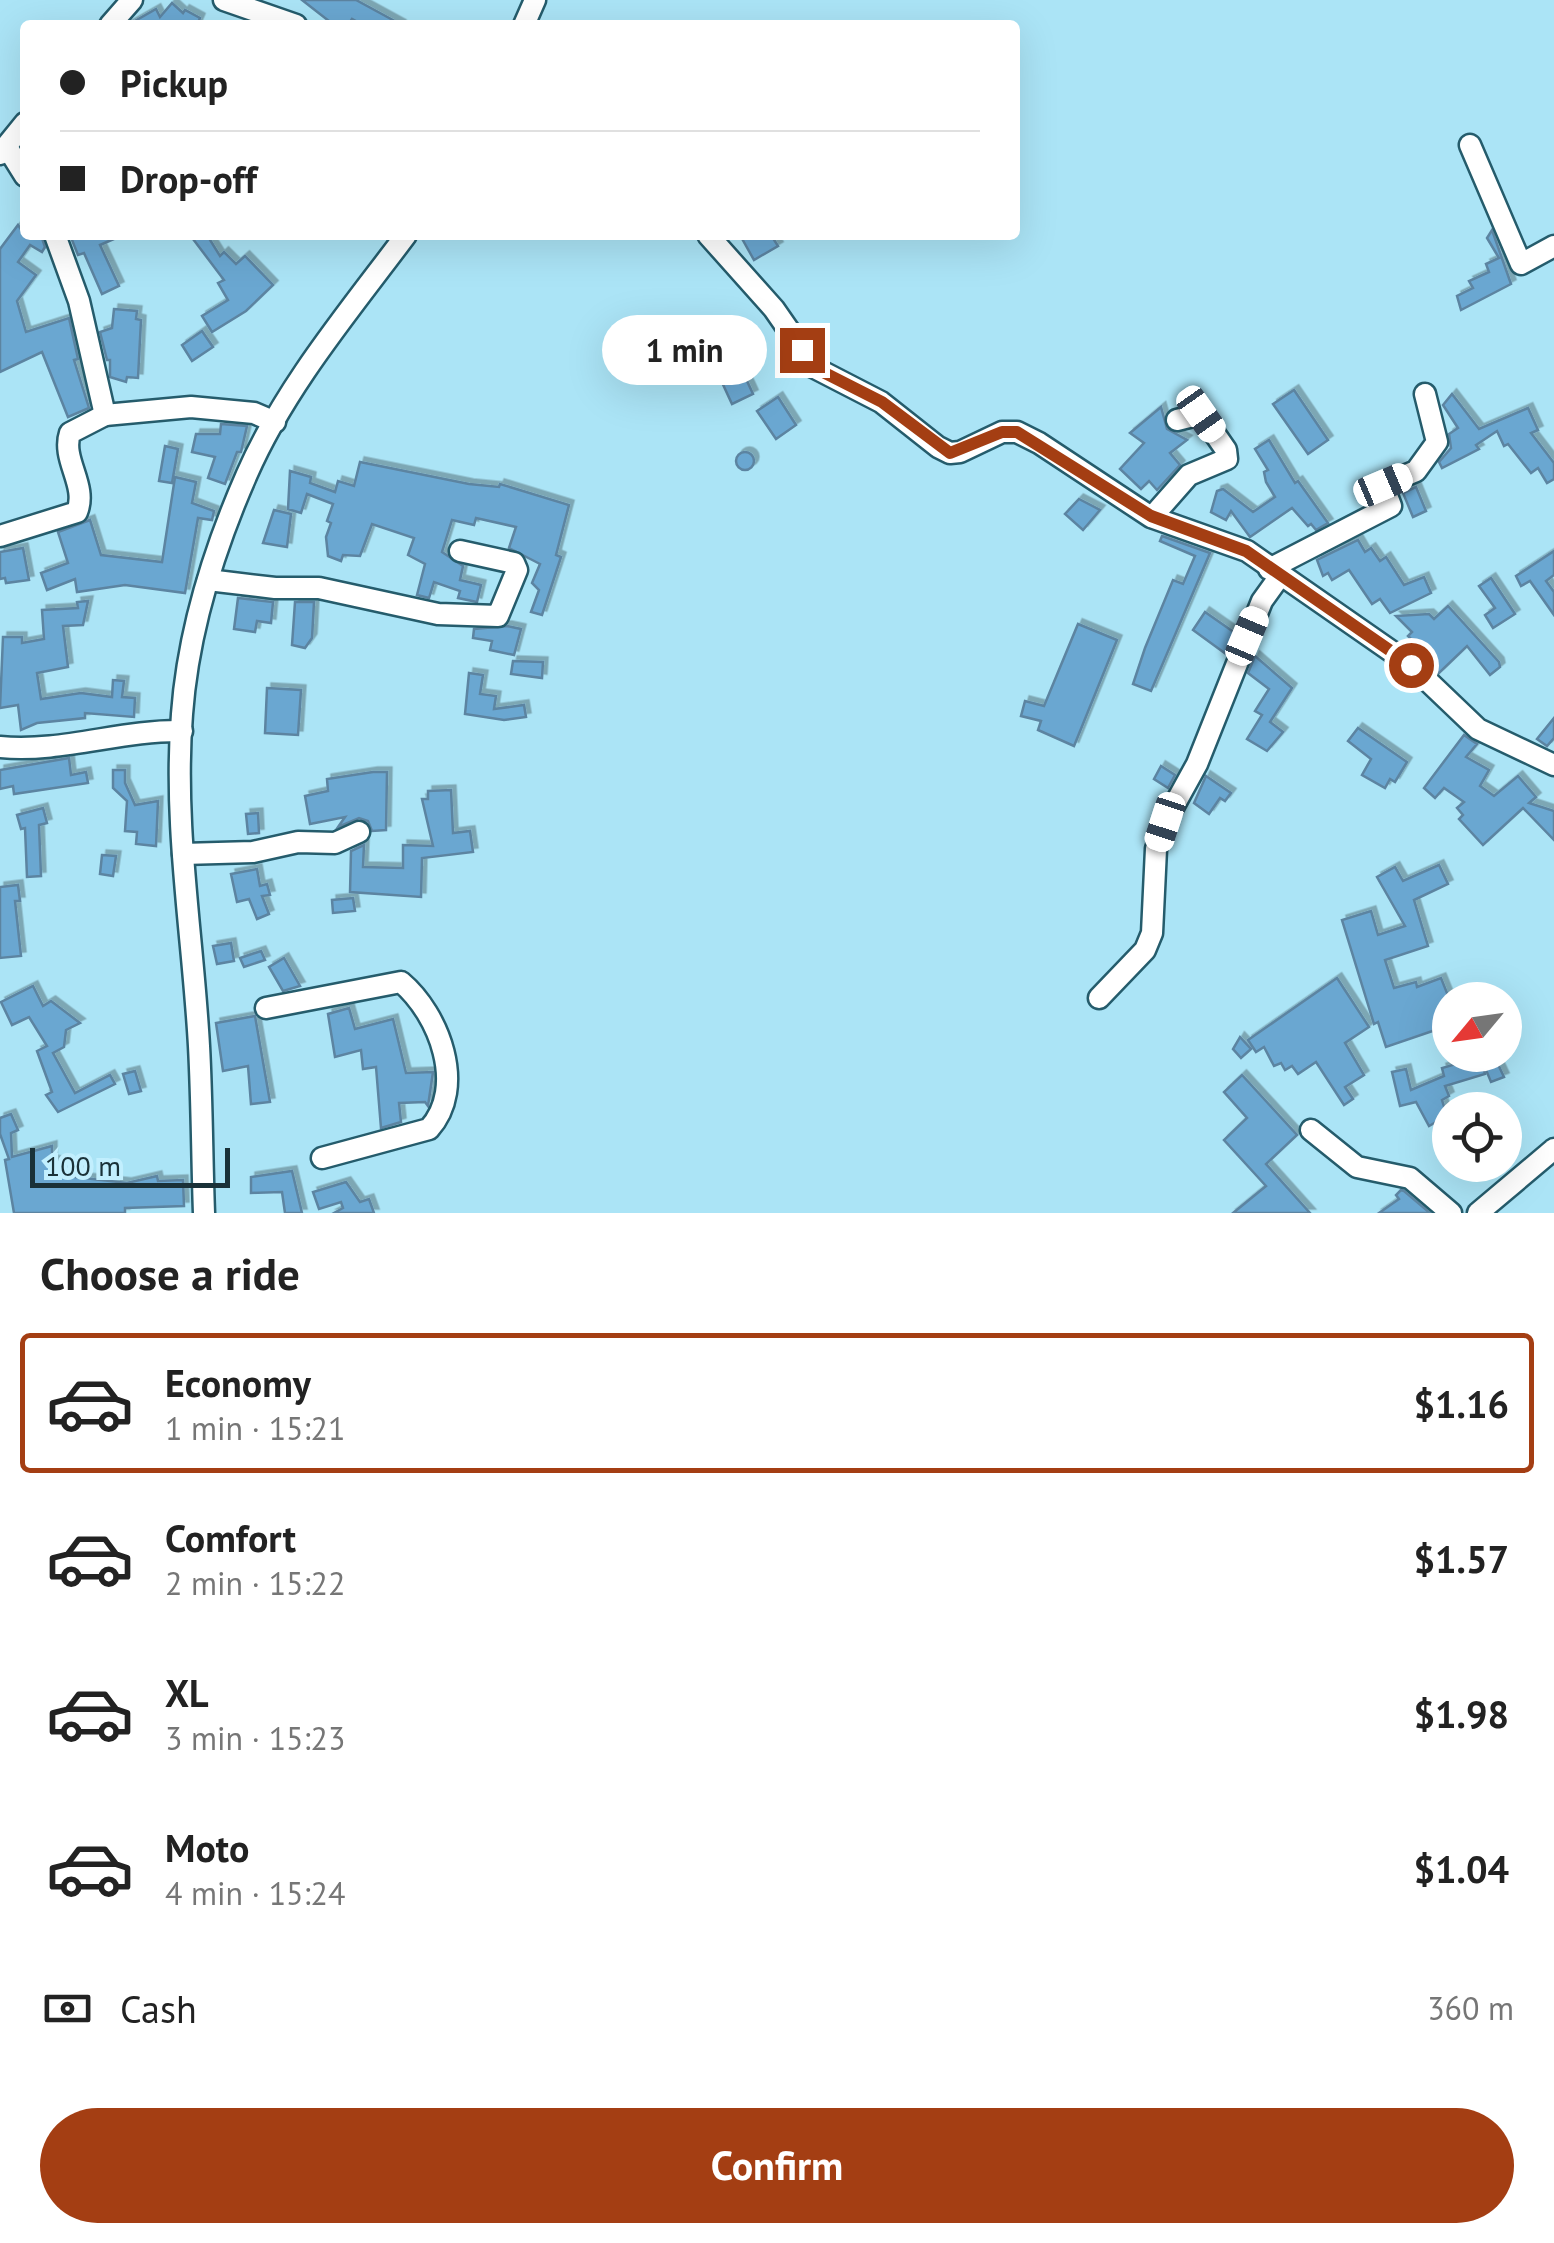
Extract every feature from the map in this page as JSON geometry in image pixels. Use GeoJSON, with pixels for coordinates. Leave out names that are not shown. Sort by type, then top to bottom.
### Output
{"type":"FeatureCollection","features":[{"type":"Feature","properties":{"kind":"street"},"geometry":{"type":"LineString","coordinates":[[114,20],[132,0]]}},
{"type":"Feature","properties":{"kind":"street"},"geometry":{"type":"LineString","coordinates":[[224,0],[282,20]]}},
{"type":"Feature","properties":{"kind":"street"},"geometry":{"type":"LineString","coordinates":[[20,129],[4,150],[20,170]]}},
{"type":"Feature","properties":{"kind":"street"},"geometry":{"type":"LineString","coordinates":[[1470,146],[1521,264],[1554,246]]}},
{"type":"Feature","properties":{"kind":"street"},"geometry":{"type":"LineString","coordinates":[[57,240],[80,301],[104,415]]}},
{"type":"Feature","properties":{"kind":"street"},"geometry":{"type":"LineString","coordinates":[[204,1213],[199,1044],[183,903],[182,715],[208,580],[248,472],[276,422],[403,240]]}},
{"type":"Feature","properties":{"kind":"street"},"geometry":{"type":"LineString","coordinates":[[712,240],[774,310],[815,368],[882,402],[938,447],[950,453],[960,452],[1002,432],[1017,432],[1152,517],[1236,546],[1411,665],[1478,729],[1554,765]]}},
{"type":"Feature","properties":{"kind":"street"},"geometry":{"type":"LineString","coordinates":[[1100,998],[1145,950],[1152,933],[1156,849],[1165,822],[1196,764],[1274,573],[1392,506],[1383,485],[1416,471],[1438,442],[1425,394]]}},
{"type":"Feature","properties":{"kind":"street"},"geometry":{"type":"LineString","coordinates":[[0,536],[78,512],[82,500],[66,445],[70,433],[104,415],[190,406],[254,413],[276,422]]}},
{"type":"Feature","properties":{"kind":"street"},"geometry":{"type":"LineString","coordinates":[[1152,517],[1189,475],[1227,459],[1226,450],[1201,414],[1178,420]]}},
{"type":"Feature","properties":{"kind":"street"},"geometry":{"type":"LineString","coordinates":[[208,580],[275,588],[319,588],[438,614],[498,616],[517,570],[514,563],[460,551]]}},
{"type":"Feature","properties":{"kind":"street"},"geometry":{"type":"LineString","coordinates":[[0,747],[48,746],[149,730],[182,731]]}},
{"type":"Feature","properties":{"kind":"street"},"geometry":{"type":"LineString","coordinates":[[183,854],[253,852],[298,842],[335,843],[359,832]]}},
{"type":"Feature","properties":{"kind":"street"},"geometry":{"type":"LineString","coordinates":[[266,1008],[401,982],[426,1008],[444,1052],[446,1097],[429,1129],[322,1158]]}},
{"type":"Feature","properties":{"kind":"street"},"geometry":{"type":"LineString","coordinates":[[1311,1130],[1357,1166],[1410,1178],[1451,1213]]}},
{"type":"Feature","properties":{"kind":"street"},"geometry":{"type":"LineString","coordinates":[[1478,1213],[1554,1149]]}},
{"type":"Feature","properties":{"kind":"building"},"geometry":{"type":"Polygon","coordinates":[[[302,0],[356,0],[393,20],[352,19],[328,20],[302,0]]]}},
{"type":"Feature","properties":{"kind":"building"},"geometry":{"type":"Polygon","coordinates":[[[172,3],[183,13],[185,10],[200,18],[137,20],[156,9],[160,17],[172,3]]]}},
{"type":"Feature","properties":{"kind":"building"},"geometry":{"type":"Polygon","coordinates":[[[18,225],[20,240],[43,240],[42,252],[30,245],[18,262],[36,275],[17,301],[26,332],[69,318],[78,359],[74,360],[89,408],[68,417],[42,352],[0,372],[0,249],[18,225]]]}},
{"type":"Feature","properties":{"kind":"building"},"geometry":{"type":"Polygon","coordinates":[[[1492,230],[1511,284],[1461,310],[1457,296],[1473,288],[1469,281],[1489,272],[1486,264],[1499,258],[1487,238],[1492,230]]]}},
{"type":"Feature","properties":{"kind":"building"},"geometry":{"type":"Polygon","coordinates":[[[72,240],[112,240],[100,245],[119,286],[102,294],[84,253],[78,255],[72,240]]]}},
{"type":"Feature","properties":{"kind":"building"},"geometry":{"type":"Polygon","coordinates":[[[194,240],[210,240],[220,256],[224,252],[236,264],[245,256],[273,285],[246,311],[212,332],[202,316],[228,300],[218,283],[224,280],[194,240]]]}},
{"type":"Feature","properties":{"kind":"building"},"geometry":{"type":"Polygon","coordinates":[[[743,240],[774,240],[778,246],[754,260],[743,240]]]}},
{"type":"Feature","properties":{"kind":"building"},"geometry":{"type":"Polygon","coordinates":[[[114,309],[137,311],[136,319],[141,320],[138,378],[127,377],[126,382],[110,377],[110,360],[100,332],[112,328],[114,309]]]}},
{"type":"Feature","properties":{"kind":"building"},"geometry":{"type":"Polygon","coordinates":[[[202,331],[213,347],[192,361],[182,345],[202,331]]]}},
{"type":"Feature","properties":{"kind":"building"},"geometry":{"type":"Polygon","coordinates":[[[741,368],[753,394],[732,404],[720,378],[741,368]]]}},
{"type":"Feature","properties":{"kind":"building"},"geometry":{"type":"Polygon","coordinates":[[[1294,390],[1328,440],[1308,454],[1273,404],[1294,390]]]}},
{"type":"Feature","properties":{"kind":"building"},"geometry":{"type":"Polygon","coordinates":[[[1452,394],[1479,429],[1528,408],[1538,430],[1531,433],[1554,463],[1554,479],[1547,483],[1538,468],[1531,473],[1508,444],[1504,446],[1497,431],[1476,445],[1479,449],[1442,468],[1439,462],[1451,448],[1449,434],[1458,428],[1443,405],[1452,394]]]}},
{"type":"Feature","properties":{"kind":"building"},"geometry":{"type":"Polygon","coordinates":[[[778,397],[796,425],[776,439],[757,411],[778,397]]]}},
{"type":"Feature","properties":{"kind":"building"},"geometry":{"type":"Polygon","coordinates":[[[1161,407],[1167,429],[1187,440],[1170,453],[1180,465],[1157,490],[1149,481],[1141,489],[1120,469],[1144,443],[1130,433],[1161,407]]]}},
{"type":"Feature","properties":{"kind":"building"},"geometry":{"type":"Polygon","coordinates":[[[221,424],[247,426],[241,452],[237,452],[225,484],[208,478],[215,457],[192,452],[196,434],[220,434],[221,424]]]}},
{"type":"Feature","properties":{"kind":"building"},"geometry":{"type":"Polygon","coordinates":[[[1269,440],[1295,483],[1298,481],[1328,523],[1316,530],[1292,508],[1250,537],[1231,511],[1226,520],[1211,512],[1217,491],[1223,489],[1253,512],[1275,497],[1266,482],[1264,472],[1268,470],[1255,449],[1269,440]]]}},
{"type":"Feature","properties":{"kind":"building"},"geometry":{"type":"Polygon","coordinates":[[[165,446],[178,449],[172,483],[159,481],[165,446]]]}},
{"type":"Feature","properties":{"kind":"building"},"geometry":{"type":"Polygon","coordinates":[[[745,452],[752,454],[752,468],[745,470],[738,468],[736,461],[738,454],[745,452]]]}},
{"type":"Feature","properties":{"kind":"building"},"geometry":{"type":"Polygon","coordinates":[[[360,462],[469,484],[500,484],[569,505],[556,555],[561,557],[542,615],[531,612],[539,590],[532,583],[540,564],[509,548],[516,527],[476,518],[474,525],[452,520],[442,552],[463,566],[460,580],[481,585],[477,602],[458,598],[460,591],[434,582],[429,598],[417,595],[425,564],[408,555],[414,538],[372,524],[360,556],[343,555],[341,561],[328,556],[326,537],[331,523],[327,521],[333,504],[307,494],[301,513],[288,509],[290,471],[311,477],[310,483],[335,492],[338,481],[354,486],[360,462]]]}},
{"type":"Feature","properties":{"kind":"building"},"geometry":{"type":"Polygon","coordinates":[[[175,477],[196,482],[192,503],[214,511],[212,520],[198,518],[185,593],[125,585],[77,592],[75,579],[47,590],[41,573],[68,563],[58,532],[90,520],[101,555],[162,562],[175,477]]]}},
{"type":"Feature","properties":{"kind":"building"},"geometry":{"type":"Polygon","coordinates":[[[1416,487],[1426,511],[1413,517],[1403,493],[1416,487]]]}},
{"type":"Feature","properties":{"kind":"building"},"geometry":{"type":"Polygon","coordinates":[[[1079,499],[1100,510],[1083,530],[1065,514],[1079,499]]]}},
{"type":"Feature","properties":{"kind":"building"},"geometry":{"type":"Polygon","coordinates":[[[274,510],[291,514],[287,547],[263,543],[274,510]]]}},
{"type":"Feature","properties":{"kind":"building"},"geometry":{"type":"Polygon","coordinates":[[[1162,536],[1210,553],[1151,691],[1133,684],[1173,580],[1183,584],[1195,556],[1160,541],[1162,536]]]}},
{"type":"Feature","properties":{"kind":"building"},"geometry":{"type":"Polygon","coordinates":[[[1358,540],[1365,552],[1371,548],[1380,561],[1386,557],[1404,585],[1424,577],[1431,593],[1390,613],[1380,599],[1372,604],[1349,570],[1332,580],[1328,573],[1323,576],[1317,560],[1358,540]]]}},
{"type":"Feature","properties":{"kind":"building"},"geometry":{"type":"Polygon","coordinates":[[[23,548],[29,580],[6,583],[5,578],[0,579],[0,552],[23,548]]]}},
{"type":"Feature","properties":{"kind":"building"},"geometry":{"type":"Polygon","coordinates":[[[1554,551],[1554,575],[1546,581],[1554,592],[1554,615],[1530,581],[1521,586],[1516,576],[1554,551]]]}},
{"type":"Feature","properties":{"kind":"building"},"geometry":{"type":"Polygon","coordinates":[[[1491,578],[1515,614],[1493,628],[1485,615],[1495,608],[1479,586],[1491,578]]]}},
{"type":"Feature","properties":{"kind":"building"},"geometry":{"type":"Polygon","coordinates":[[[238,598],[273,602],[271,623],[257,621],[255,632],[234,629],[238,598]]]}},
{"type":"Feature","properties":{"kind":"building"},"geometry":{"type":"Polygon","coordinates":[[[88,601],[83,625],[63,626],[68,667],[37,673],[41,699],[81,693],[112,697],[113,680],[124,681],[122,697],[135,698],[134,717],[85,713],[85,718],[37,723],[21,730],[18,705],[0,708],[3,637],[22,637],[22,643],[44,639],[42,610],[78,608],[77,602],[88,601]]]}},
{"type":"Feature","properties":{"kind":"building"},"geometry":{"type":"Polygon","coordinates":[[[295,602],[314,602],[312,638],[305,648],[292,645],[295,602]]]}},
{"type":"Feature","properties":{"kind":"building"},"geometry":{"type":"Polygon","coordinates":[[[1448,606],[1499,662],[1500,667],[1490,675],[1467,646],[1439,673],[1422,656],[1425,653],[1408,636],[1412,632],[1396,616],[1429,614],[1434,619],[1448,606]]]}},
{"type":"Feature","properties":{"kind":"building"},"geometry":{"type":"Polygon","coordinates":[[[1205,612],[1235,633],[1226,654],[1193,630],[1205,612]]]}},
{"type":"Feature","properties":{"kind":"building"},"geometry":{"type":"Polygon","coordinates":[[[1078,624],[1117,640],[1074,746],[1038,730],[1041,721],[1021,716],[1025,701],[1044,706],[1078,624]]]}},
{"type":"Feature","properties":{"kind":"building"},"geometry":{"type":"Polygon","coordinates":[[[474,629],[521,629],[514,655],[490,650],[492,641],[473,638],[474,629]]]}},
{"type":"Feature","properties":{"kind":"building"},"geometry":{"type":"Polygon","coordinates":[[[1255,656],[1292,688],[1270,722],[1283,732],[1267,751],[1247,739],[1262,715],[1255,711],[1269,689],[1248,673],[1255,656]]]}},
{"type":"Feature","properties":{"kind":"building"},"geometry":{"type":"Polygon","coordinates":[[[513,661],[543,662],[542,678],[511,674],[513,661]]]}},
{"type":"Feature","properties":{"kind":"building"},"geometry":{"type":"Polygon","coordinates":[[[469,673],[483,675],[480,694],[496,696],[494,709],[524,705],[526,717],[504,720],[465,714],[469,673]]]}},
{"type":"Feature","properties":{"kind":"building"},"geometry":{"type":"Polygon","coordinates":[[[267,688],[301,690],[298,735],[265,733],[267,688]]]}},
{"type":"Feature","properties":{"kind":"building"},"geometry":{"type":"Polygon","coordinates":[[[1554,718],[1554,738],[1547,746],[1537,739],[1554,718]]]}},
{"type":"Feature","properties":{"kind":"building"},"geometry":{"type":"Polygon","coordinates":[[[1358,728],[1407,762],[1395,782],[1390,779],[1385,788],[1362,775],[1371,759],[1348,741],[1358,728]]]}},
{"type":"Feature","properties":{"kind":"building"},"geometry":{"type":"Polygon","coordinates":[[[1464,735],[1477,744],[1466,757],[1489,770],[1480,786],[1494,796],[1518,776],[1536,797],[1529,803],[1554,811],[1554,840],[1523,808],[1483,845],[1459,819],[1463,815],[1457,808],[1464,802],[1444,788],[1435,798],[1424,788],[1464,735]]]}},
{"type":"Feature","properties":{"kind":"building"},"geometry":{"type":"Polygon","coordinates":[[[69,758],[71,775],[86,772],[88,783],[14,794],[13,786],[0,789],[0,770],[69,758]]]}},
{"type":"Feature","properties":{"kind":"building"},"geometry":{"type":"Polygon","coordinates":[[[1161,766],[1175,775],[1168,788],[1154,779],[1161,766]]]}},
{"type":"Feature","properties":{"kind":"building"},"geometry":{"type":"Polygon","coordinates":[[[113,770],[125,770],[125,783],[135,805],[158,801],[156,846],[136,844],[137,832],[125,831],[127,801],[113,788],[113,770]]]}},
{"type":"Feature","properties":{"kind":"building"},"geometry":{"type":"Polygon","coordinates":[[[387,772],[386,830],[372,831],[368,821],[359,818],[338,827],[345,817],[310,824],[305,796],[328,791],[327,779],[387,772]]]}},
{"type":"Feature","properties":{"kind":"building"},"geometry":{"type":"Polygon","coordinates":[[[1206,776],[1231,793],[1225,801],[1220,798],[1209,814],[1194,803],[1206,776]]]}},
{"type":"Feature","properties":{"kind":"building"},"geometry":{"type":"Polygon","coordinates":[[[451,790],[453,833],[470,831],[473,852],[422,858],[421,897],[350,892],[351,851],[364,845],[363,867],[403,868],[403,845],[433,846],[422,799],[428,799],[428,791],[451,790]]]}},
{"type":"Feature","properties":{"kind":"building"},"geometry":{"type":"Polygon","coordinates":[[[43,808],[47,823],[39,825],[41,876],[27,877],[25,828],[21,829],[17,815],[43,808]]]}},
{"type":"Feature","properties":{"kind":"building"},"geometry":{"type":"Polygon","coordinates":[[[258,813],[259,833],[248,834],[246,814],[258,813]]]}},
{"type":"Feature","properties":{"kind":"building"},"geometry":{"type":"Polygon","coordinates":[[[102,855],[116,856],[113,876],[100,874],[102,855]]]}},
{"type":"Feature","properties":{"kind":"building"},"geometry":{"type":"Polygon","coordinates":[[[1439,865],[1448,884],[1414,900],[1428,946],[1385,960],[1394,988],[1416,982],[1417,987],[1441,978],[1443,982],[1432,982],[1432,1031],[1386,1047],[1378,1022],[1374,1024],[1342,920],[1371,911],[1378,935],[1405,926],[1377,877],[1395,867],[1403,881],[1439,865]]]}},
{"type":"Feature","properties":{"kind":"building"},"geometry":{"type":"Polygon","coordinates":[[[257,869],[260,886],[267,884],[270,895],[262,896],[269,914],[257,919],[249,899],[237,902],[231,874],[257,869]]]}},
{"type":"Feature","properties":{"kind":"building"},"geometry":{"type":"Polygon","coordinates":[[[18,885],[20,901],[15,901],[21,956],[0,958],[0,887],[18,885]]]}},
{"type":"Feature","properties":{"kind":"building"},"geometry":{"type":"Polygon","coordinates":[[[353,898],[355,911],[333,913],[332,900],[353,898]]]}},
{"type":"Feature","properties":{"kind":"building"},"geometry":{"type":"Polygon","coordinates":[[[231,943],[234,961],[217,964],[213,946],[231,943]]]}},
{"type":"Feature","properties":{"kind":"building"},"geometry":{"type":"Polygon","coordinates":[[[261,951],[265,960],[244,967],[240,958],[261,951]]]}},
{"type":"Feature","properties":{"kind":"building"},"geometry":{"type":"Polygon","coordinates":[[[284,958],[300,986],[283,991],[269,967],[284,958]]]}},
{"type":"Feature","properties":{"kind":"building"},"geometry":{"type":"Polygon","coordinates":[[[1337,978],[1369,1027],[1345,1043],[1364,1075],[1345,1087],[1353,1099],[1344,1105],[1316,1062],[1298,1074],[1292,1066],[1285,1070],[1281,1063],[1274,1066],[1264,1047],[1256,1052],[1248,1040],[1337,978]]]}},
{"type":"Feature","properties":{"kind":"building"},"geometry":{"type":"Polygon","coordinates":[[[33,986],[43,1006],[51,1001],[80,1023],[66,1030],[64,1047],[53,1053],[75,1093],[110,1075],[115,1084],[58,1112],[46,1095],[52,1092],[37,1051],[47,1046],[29,1017],[12,1025],[1,1002],[33,986]]]}},
{"type":"Feature","properties":{"kind":"building"},"geometry":{"type":"Polygon","coordinates":[[[349,1008],[355,1029],[393,1019],[406,1073],[433,1072],[428,1106],[425,1102],[399,1103],[401,1122],[381,1128],[376,1067],[363,1069],[361,1050],[335,1057],[328,1014],[349,1008]]]}},
{"type":"Feature","properties":{"kind":"building"},"geometry":{"type":"Polygon","coordinates":[[[255,1016],[270,1102],[251,1104],[248,1066],[223,1071],[216,1023],[255,1016]]]}},
{"type":"Feature","properties":{"kind":"building"},"geometry":{"type":"Polygon","coordinates":[[[1240,1037],[1251,1049],[1241,1058],[1233,1049],[1240,1037]]]}},
{"type":"Feature","properties":{"kind":"building"},"geometry":{"type":"Polygon","coordinates":[[[1406,1069],[1411,1090],[1444,1076],[1443,1072],[1485,1074],[1445,1086],[1447,1092],[1432,1092],[1429,1126],[1416,1102],[1400,1106],[1392,1072],[1406,1069]]]}},
{"type":"Feature","properties":{"kind":"building"},"geometry":{"type":"Polygon","coordinates":[[[135,1071],[141,1091],[129,1094],[123,1074],[135,1071]]]}},
{"type":"Feature","properties":{"kind":"building"},"geometry":{"type":"Polygon","coordinates":[[[1487,1072],[1502,1072],[1504,1077],[1491,1082],[1487,1072]]]}},
{"type":"Feature","properties":{"kind":"building"},"geometry":{"type":"Polygon","coordinates":[[[1242,1075],[1297,1135],[1266,1164],[1310,1213],[1233,1213],[1266,1186],[1224,1140],[1247,1118],[1224,1092],[1242,1075]]]}},
{"type":"Feature","properties":{"kind":"building"},"geometry":{"type":"Polygon","coordinates":[[[11,1114],[18,1130],[11,1133],[12,1157],[52,1146],[52,1160],[81,1167],[75,1177],[127,1183],[157,1176],[158,1181],[183,1180],[184,1206],[125,1208],[125,1213],[14,1213],[5,1160],[9,1159],[0,1134],[0,1118],[11,1114]]]}},
{"type":"Feature","properties":{"kind":"building"},"geometry":{"type":"Polygon","coordinates":[[[292,1171],[302,1213],[285,1213],[282,1192],[251,1193],[251,1177],[292,1171]]]}},
{"type":"Feature","properties":{"kind":"building"},"geometry":{"type":"Polygon","coordinates":[[[346,1182],[360,1202],[369,1199],[374,1213],[334,1213],[343,1208],[341,1202],[319,1209],[313,1192],[346,1182]]]}},
{"type":"Feature","properties":{"kind":"building"},"geometry":{"type":"Polygon","coordinates":[[[1401,1190],[1430,1213],[1379,1213],[1399,1199],[1396,1195],[1401,1190]]]}},
{"type":"Feature","properties":{"kind":"route"},"geometry":{"type":"LineString","coordinates":[[802,350],[815,368],[882,402],[950,453],[1002,432],[1017,432],[1039,443],[1132,507],[1246,551],[1411,665]]}}]}
